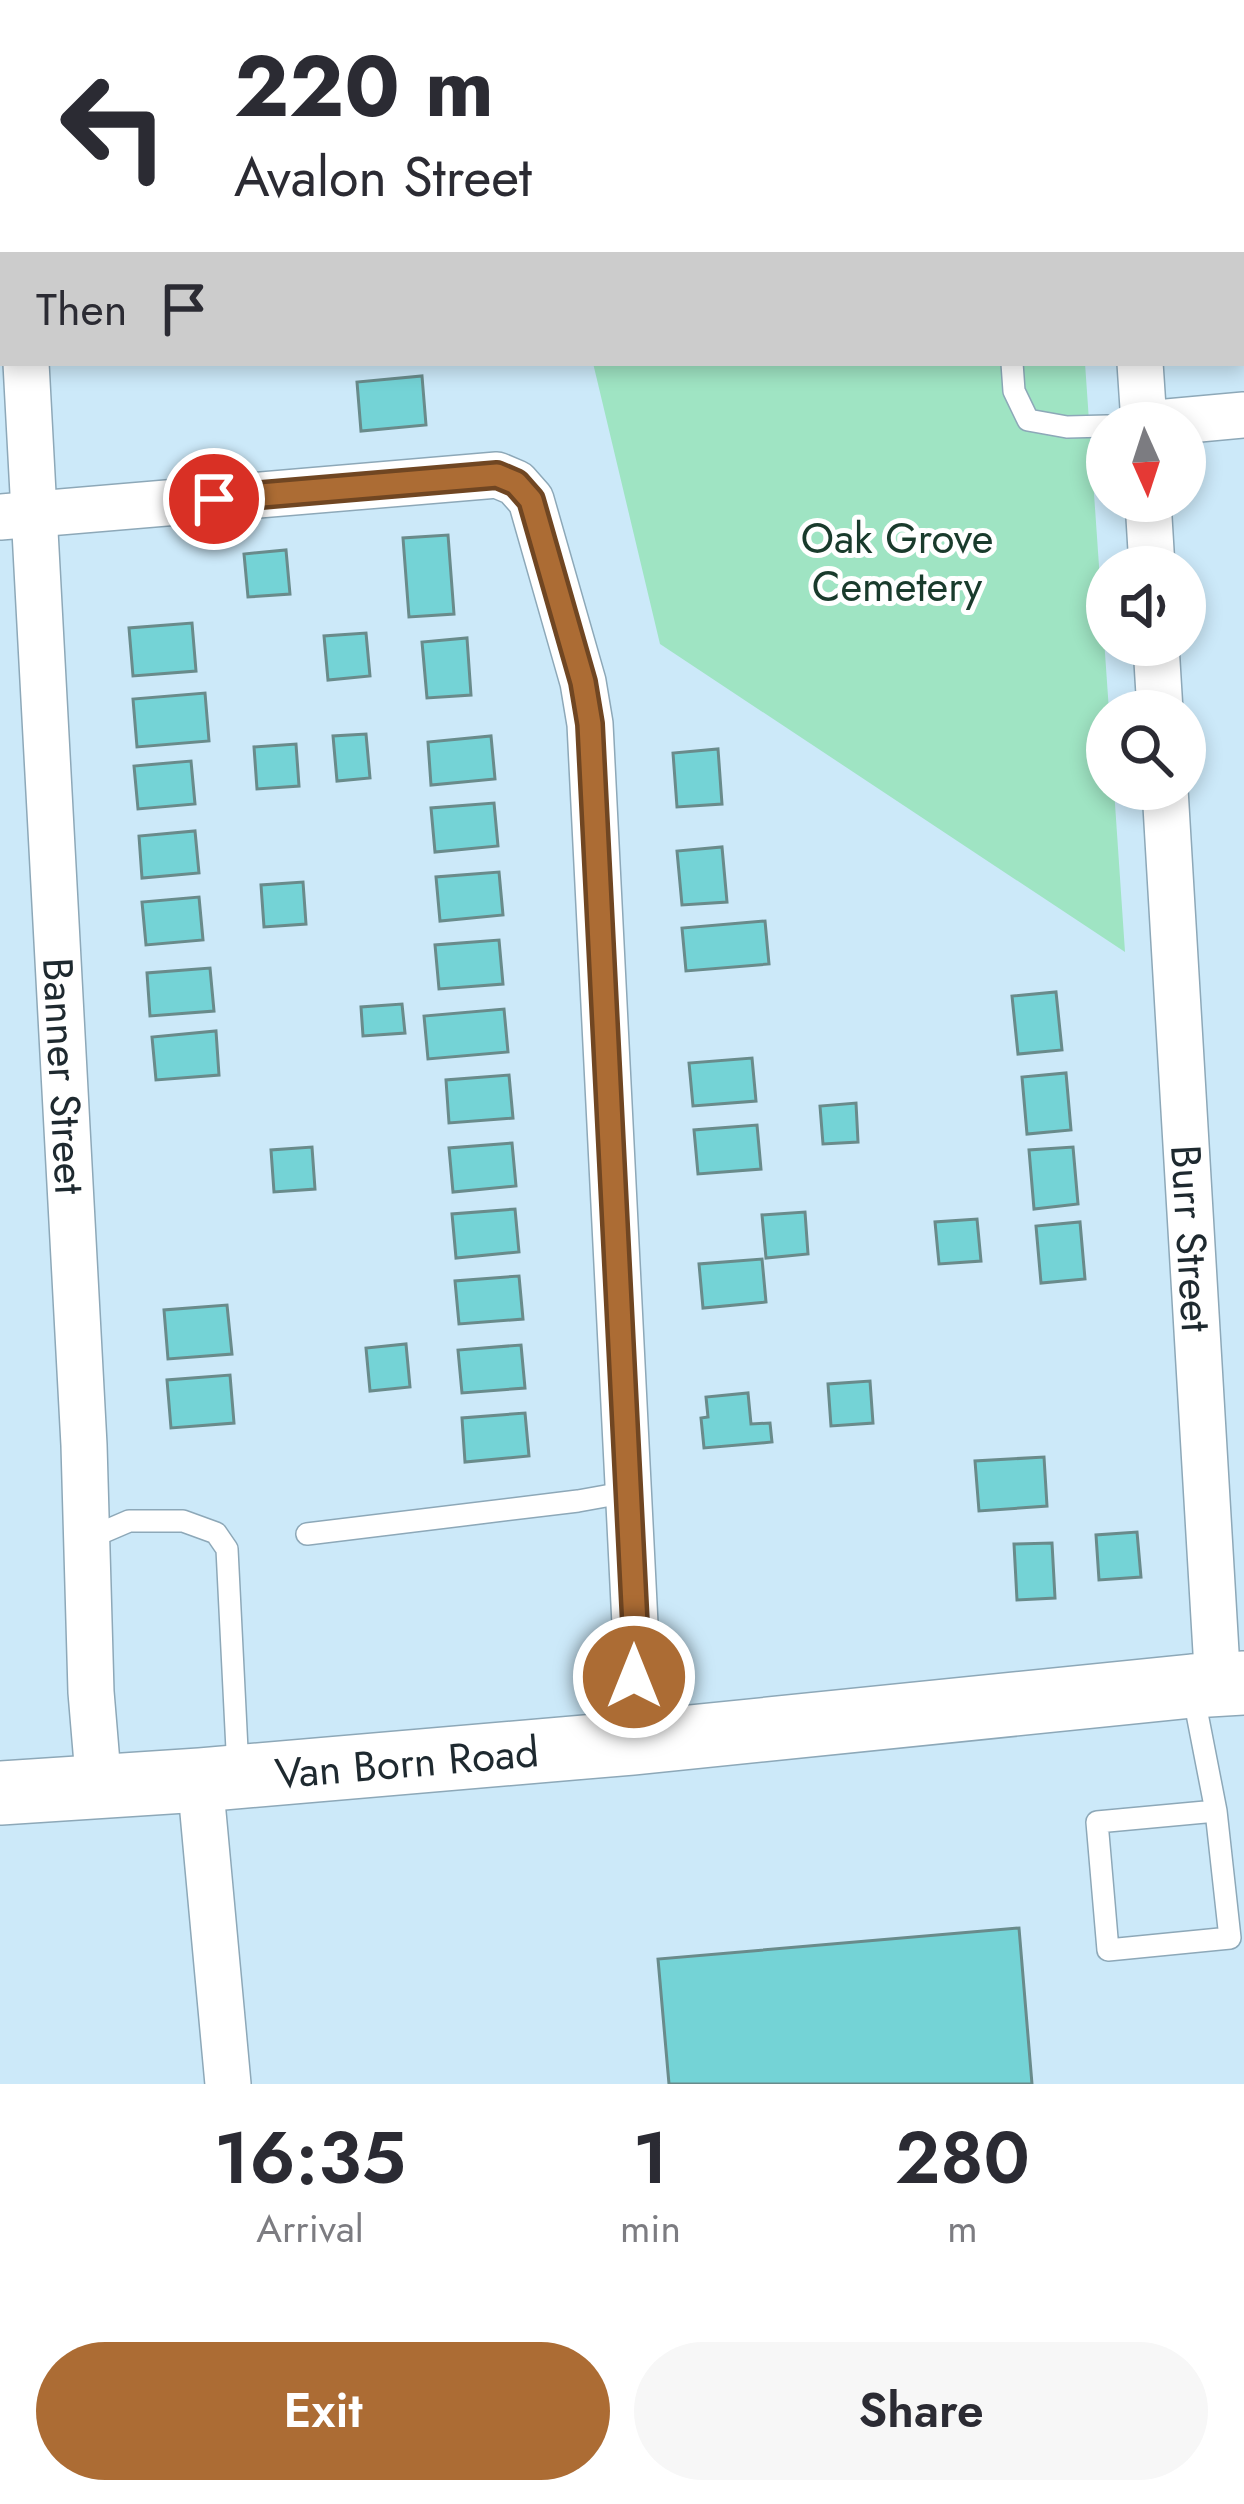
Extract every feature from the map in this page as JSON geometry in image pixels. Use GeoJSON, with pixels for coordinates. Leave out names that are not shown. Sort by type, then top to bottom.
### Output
{"type":"FeatureCollection","features":[{"type":"Feature","properties":{"kind":"main road","name":"Van Born Road"},"geometry":{"type":"LineString","coordinates":[[0,1793],[632,1743],[1218,1685]]}},
{"type":"Feature","properties":{"kind":"street","name":"Banner Street"},"geometry":{"type":"LineString","coordinates":[[26,366],[17,516],[84,1444],[91,1691],[99,1787]]}},
{"type":"Feature","properties":{"kind":"street"},"geometry":{"type":"LineString","coordinates":[[1140,366],[1143,402]]}},
{"type":"Feature","properties":{"kind":"street"},"geometry":{"type":"LineString","coordinates":[[1206,418],[1244,415]]}},
{"type":"Feature","properties":{"kind":"street"},"geometry":{"type":"LineString","coordinates":[[17,516],[497,475],[516,483],[531,500],[583,682],[590,724],[636,1645],[632,1743]]}},
{"type":"Feature","properties":{"kind":"street","name":"Burr Street"},"geometry":{"type":"LineString","coordinates":[[1166,810],[1218,1685]]}},
{"type":"Feature","properties":{"kind":"street"},"geometry":{"type":"LineString","coordinates":[[219,1779],[228,2084]]}},
{"type":"Feature","properties":{"kind":"lane"},"geometry":{"type":"LineString","coordinates":[[1012,366],[1014,392],[1028,420],[1086,427]]}},
{"type":"Feature","properties":{"kind":"lane"},"geometry":{"type":"LineString","coordinates":[[307,1534],[628,1492]]}},
{"type":"Feature","properties":{"kind":"lane"},"geometry":{"type":"LineString","coordinates":[[87,1539],[130,1521],[183,1521],[216,1533],[227,1549],[219,1779]]}},
{"type":"Feature","properties":{"kind":"lane"},"geometry":{"type":"LineString","coordinates":[[1216,1811],[1096,1822],[1108,1950],[1230,1938],[1216,1811],[1218,1685]]}},
{"type":"Feature","properties":{"kind":"green space","name":"Oak Grove Cemetery"},"geometry":{"type":"Polygon","coordinates":[[[594,366],[1085,366],[1086,522],[1096,522],[1098,546],[1086,546],[1086,666],[1106,666],[1108,690],[1086,690],[1086,810],[1115,810],[1125,952],[660,644],[594,366]]]}},
{"type":"Feature","properties":{"kind":"building"},"geometry":{"type":"Polygon","coordinates":[[[422,376],[426,425],[361,431],[357,382],[422,376]]]}},
{"type":"Feature","properties":{"kind":"building"},"geometry":{"type":"Polygon","coordinates":[[[448,535],[454,614],[409,617],[403,538],[448,535]]]}},
{"type":"Feature","properties":{"kind":"building"},"geometry":{"type":"Polygon","coordinates":[[[286,550],[290,594],[248,597],[244,554],[286,550]]]}},
{"type":"Feature","properties":{"kind":"building"},"geometry":{"type":"Polygon","coordinates":[[[192,623],[196,671],[133,676],[129,628],[192,623]]]}},
{"type":"Feature","properties":{"kind":"building"},"geometry":{"type":"Polygon","coordinates":[[[366,633],[370,676],[328,680],[324,636],[366,633]]]}},
{"type":"Feature","properties":{"kind":"building"},"geometry":{"type":"Polygon","coordinates":[[[467,638],[471,695],[427,698],[422,642],[467,638]]]}},
{"type":"Feature","properties":{"kind":"building"},"geometry":{"type":"Polygon","coordinates":[[[205,693],[209,741],[137,747],[133,699],[205,693]]]}},
{"type":"Feature","properties":{"kind":"building"},"geometry":{"type":"Polygon","coordinates":[[[366,734],[370,778],[337,781],[333,736],[366,734]]]}},
{"type":"Feature","properties":{"kind":"building"},"geometry":{"type":"Polygon","coordinates":[[[491,736],[495,779],[431,785],[428,742],[491,736]]]}},
{"type":"Feature","properties":{"kind":"building"},"geometry":{"type":"Polygon","coordinates":[[[296,744],[299,786],[257,789],[254,747],[296,744]]]}},
{"type":"Feature","properties":{"kind":"building"},"geometry":{"type":"Polygon","coordinates":[[[718,749],[722,804],[677,807],[673,753],[718,749]]]}},
{"type":"Feature","properties":{"kind":"building"},"geometry":{"type":"Polygon","coordinates":[[[191,761],[195,804],[138,809],[134,766],[191,761]]]}},
{"type":"Feature","properties":{"kind":"building"},"geometry":{"type":"Polygon","coordinates":[[[494,803],[498,846],[435,852],[431,808],[494,803]]]}},
{"type":"Feature","properties":{"kind":"building"},"geometry":{"type":"Polygon","coordinates":[[[195,831],[199,873],[142,878],[139,836],[195,831]]]}},
{"type":"Feature","properties":{"kind":"building"},"geometry":{"type":"Polygon","coordinates":[[[722,847],[727,902],[682,905],[677,851],[722,847]]]}},
{"type":"Feature","properties":{"kind":"building"},"geometry":{"type":"Polygon","coordinates":[[[499,872],[503,915],[440,921],[436,877],[499,872]]]}},
{"type":"Feature","properties":{"kind":"building"},"geometry":{"type":"Polygon","coordinates":[[[303,882],[306,924],[264,927],[261,885],[303,882]]]}},
{"type":"Feature","properties":{"kind":"building"},"geometry":{"type":"Polygon","coordinates":[[[199,897],[203,940],[146,945],[142,902],[199,897]]]}},
{"type":"Feature","properties":{"kind":"building"},"geometry":{"type":"Polygon","coordinates":[[[765,921],[769,964],[686,971],[682,928],[765,921]]]}},
{"type":"Feature","properties":{"kind":"building"},"geometry":{"type":"Polygon","coordinates":[[[499,940],[503,984],[439,989],[435,945],[499,940]]]}},
{"type":"Feature","properties":{"kind":"building"},"geometry":{"type":"Polygon","coordinates":[[[210,968],[214,1011],[150,1016],[147,973],[210,968]]]}},
{"type":"Feature","properties":{"kind":"building"},"geometry":{"type":"Polygon","coordinates":[[[1056,992],[1062,1050],[1018,1054],[1012,996],[1056,992]]]}},
{"type":"Feature","properties":{"kind":"building"},"geometry":{"type":"Polygon","coordinates":[[[402,1004],[405,1033],[363,1036],[361,1007],[402,1004]]]}},
{"type":"Feature","properties":{"kind":"building"},"geometry":{"type":"Polygon","coordinates":[[[504,1009],[508,1052],[428,1059],[424,1016],[504,1009]]]}},
{"type":"Feature","properties":{"kind":"building"},"geometry":{"type":"Polygon","coordinates":[[[216,1031],[219,1075],[156,1080],[152,1037],[216,1031]]]}},
{"type":"Feature","properties":{"kind":"building"},"geometry":{"type":"Polygon","coordinates":[[[752,1058],[756,1101],[693,1106],[689,1063],[752,1058]]]}},
{"type":"Feature","properties":{"kind":"building"},"geometry":{"type":"Polygon","coordinates":[[[1066,1073],[1071,1130],[1027,1134],[1022,1077],[1066,1073]]]}},
{"type":"Feature","properties":{"kind":"building"},"geometry":{"type":"Polygon","coordinates":[[[509,1075],[513,1118],[449,1123],[446,1080],[509,1075]]]}},
{"type":"Feature","properties":{"kind":"building"},"geometry":{"type":"Polygon","coordinates":[[[856,1103],[858,1142],[823,1144],[820,1106],[856,1103]]]}},
{"type":"Feature","properties":{"kind":"building"},"geometry":{"type":"Polygon","coordinates":[[[757,1125],[761,1169],[698,1174],[694,1130],[757,1125]]]}},
{"type":"Feature","properties":{"kind":"building"},"geometry":{"type":"Polygon","coordinates":[[[512,1143],[516,1186],[453,1192],[449,1148],[512,1143]]]}},
{"type":"Feature","properties":{"kind":"building"},"geometry":{"type":"Polygon","coordinates":[[[312,1147],[315,1189],[274,1192],[271,1150],[312,1147]]]}},
{"type":"Feature","properties":{"kind":"building"},"geometry":{"type":"Polygon","coordinates":[[[1073,1147],[1078,1204],[1034,1209],[1029,1150],[1073,1147]]]}},
{"type":"Feature","properties":{"kind":"building"},"geometry":{"type":"Polygon","coordinates":[[[515,1209],[519,1252],[456,1258],[452,1214],[515,1209]]]}},
{"type":"Feature","properties":{"kind":"building"},"geometry":{"type":"Polygon","coordinates":[[[805,1212],[808,1254],[766,1258],[762,1215],[805,1212]]]}},
{"type":"Feature","properties":{"kind":"building"},"geometry":{"type":"Polygon","coordinates":[[[977,1219],[981,1261],[939,1264],[935,1222],[977,1219]]]}},
{"type":"Feature","properties":{"kind":"building"},"geometry":{"type":"Polygon","coordinates":[[[1080,1222],[1085,1279],[1041,1283],[1036,1226],[1080,1222]]]}},
{"type":"Feature","properties":{"kind":"building"},"geometry":{"type":"Polygon","coordinates":[[[762,1259],[766,1302],[703,1308],[699,1264],[762,1259]]]}},
{"type":"Feature","properties":{"kind":"building"},"geometry":{"type":"Polygon","coordinates":[[[519,1276],[523,1319],[459,1324],[455,1281],[519,1276]]]}},
{"type":"Feature","properties":{"kind":"building"},"geometry":{"type":"Polygon","coordinates":[[[227,1305],[232,1354],[168,1359],[164,1310],[227,1305]]]}},
{"type":"Feature","properties":{"kind":"building"},"geometry":{"type":"Polygon","coordinates":[[[406,1344],[410,1387],[370,1391],[366,1348],[406,1344]]]}},
{"type":"Feature","properties":{"kind":"building"},"geometry":{"type":"Polygon","coordinates":[[[521,1345],[525,1388],[462,1393],[458,1350],[521,1345]]]}},
{"type":"Feature","properties":{"kind":"building"},"geometry":{"type":"Polygon","coordinates":[[[230,1375],[234,1423],[171,1428],[167,1380],[230,1375]]]}},
{"type":"Feature","properties":{"kind":"building"},"geometry":{"type":"Polygon","coordinates":[[[870,1381],[873,1423],[831,1426],[828,1384],[870,1381]]]}},
{"type":"Feature","properties":{"kind":"building"},"geometry":{"type":"Polygon","coordinates":[[[748,1393],[751,1424],[770,1423],[772,1442],[704,1448],[701,1418],[708,1417],[706,1397],[748,1393]]]}},
{"type":"Feature","properties":{"kind":"building"},"geometry":{"type":"Polygon","coordinates":[[[525,1413],[529,1456],[465,1462],[462,1418],[525,1413]]]}},
{"type":"Feature","properties":{"kind":"building"},"geometry":{"type":"Polygon","coordinates":[[[1044,1457],[1047,1506],[979,1511],[975,1461],[1044,1457]]]}},
{"type":"Feature","properties":{"kind":"building"},"geometry":{"type":"Polygon","coordinates":[[[1137,1532],[1141,1577],[1099,1580],[1096,1535],[1137,1532]]]}},
{"type":"Feature","properties":{"kind":"building"},"geometry":{"type":"Polygon","coordinates":[[[1052,1543],[1055,1598],[1017,1600],[1014,1544],[1052,1543]]]}},
{"type":"Feature","properties":{"kind":"building"},"geometry":{"type":"Polygon","coordinates":[[[1019,1928],[1032,2084],[669,2084],[658,1959],[1019,1928]]]}},
{"type":"Feature","properties":{"kind":"route"},"geometry":{"type":"LineString","coordinates":[[214,499],[497,475],[516,483],[531,500],[583,682],[590,724],[634,1677]]}}]}
